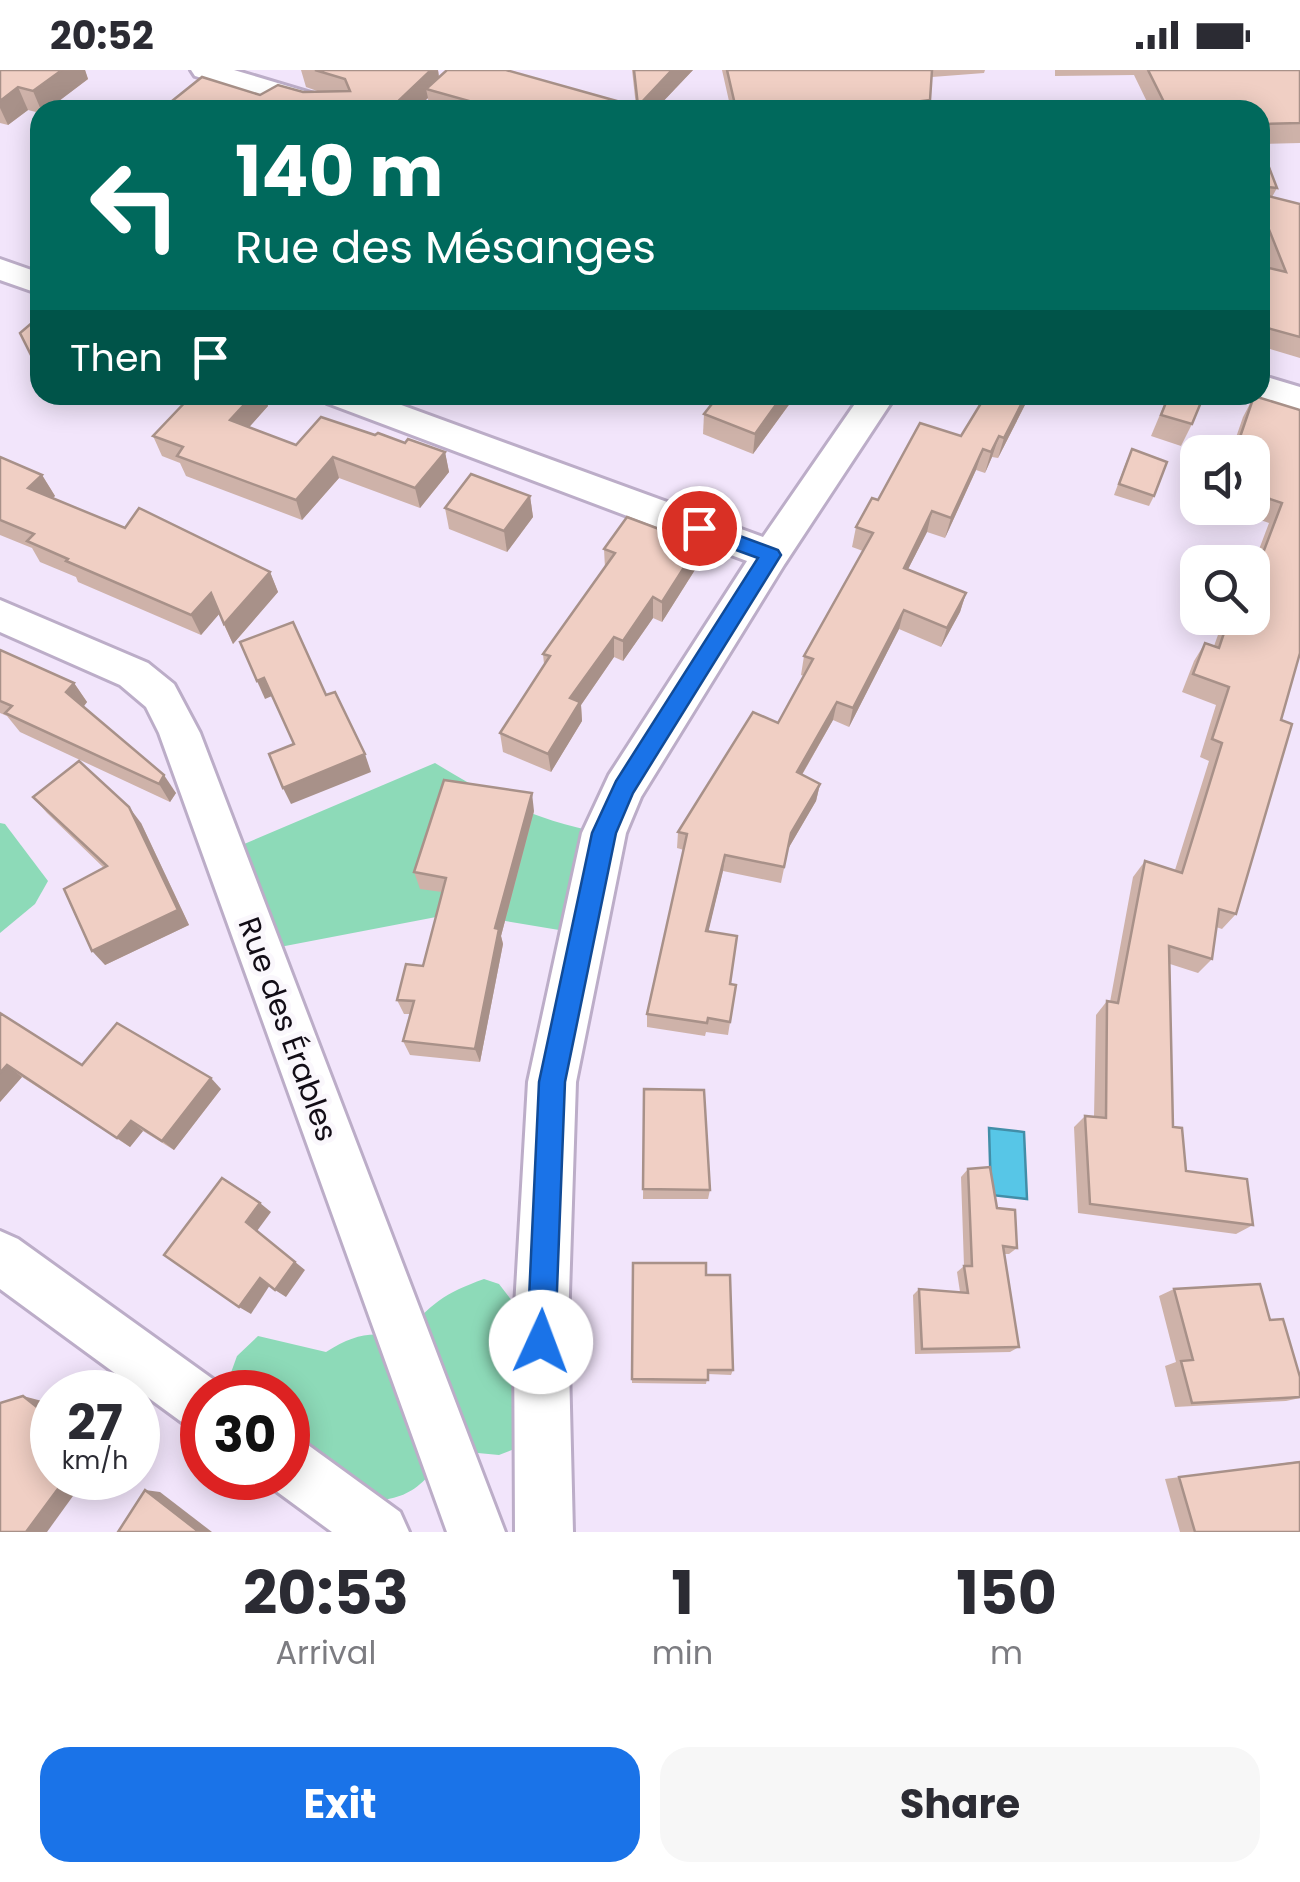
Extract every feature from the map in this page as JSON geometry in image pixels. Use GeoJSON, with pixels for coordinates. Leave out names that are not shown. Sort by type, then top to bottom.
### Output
{"type":"FeatureCollection","features":[{"type":"Feature","properties":{"kind":"street"},"geometry":{"type":"LineString","coordinates":[[205,70],[305,100]]}},
{"type":"Feature","properties":{"kind":"street"},"geometry":{"type":"LineString","coordinates":[[0,269],[30,280]]}},
{"type":"Feature","properties":{"kind":"street"},"geometry":{"type":"LineString","coordinates":[[1270,390],[1300,398]]}},
{"type":"Feature","properties":{"kind":"street"},"geometry":{"type":"LineString","coordinates":[[366,405],[771,555]]}},
{"type":"Feature","properties":{"kind":"street"},"geometry":{"type":"LineString","coordinates":[[544,1532],[541,1324],[552,1082],[604,833],[624,788],[771,555],[873,405]]}},
{"type":"Feature","properties":{"kind":"street","name":"Rue des Érables"},"geometry":{"type":"LineString","coordinates":[[0,615],[134,674],[160,696],[179,733],[476,1532]]}},
{"type":"Feature","properties":{"kind":"street"},"geometry":{"type":"LineString","coordinates":[[0,1257],[180,1388]]}},
{"type":"Feature","properties":{"kind":"street"},"geometry":{"type":"LineString","coordinates":[[310,1482],[380,1532]]}},
{"type":"Feature","properties":{"kind":"green space"},"geometry":{"type":"Polygon","coordinates":[[[435,763],[516,807],[604,833],[583,934],[457,913],[259,951],[223,853],[435,763]]]}},
{"type":"Feature","properties":{"kind":"green space"},"geometry":{"type":"Polygon","coordinates":[[[0,823],[5,824],[48,881],[35,904],[0,933],[0,823]]]}},
{"type":"Feature","properties":{"kind":"green space"},"geometry":{"type":"Polygon","coordinates":[[[484,1279],[499,1284],[516,1306],[522,1446],[499,1455],[446,1450],[425,1479],[403,1495],[341,1504],[310,1481],[310,1370],[232,1370],[237,1356],[258,1336],[326,1352],[363,1336],[403,1338],[421,1316],[459,1289],[484,1279]]]}},
{"type":"Feature","properties":{"kind":"water"},"geometry":{"type":"Polygon","coordinates":[[[989,1128],[1024,1132],[1027,1199],[991,1195],[989,1128]]]}},
{"type":"Feature","properties":{"kind":"building"},"geometry":{"type":"Polygon","coordinates":[[[0,70],[62,70],[33,91],[18,87],[0,101],[0,70]]]}},
{"type":"Feature","properties":{"kind":"building"},"geometry":{"type":"Polygon","coordinates":[[[315,70],[431,70],[400,100],[173,100],[202,77],[260,95],[278,85],[303,92],[350,91],[345,79],[315,70]]]}},
{"type":"Feature","properties":{"kind":"building"},"geometry":{"type":"Polygon","coordinates":[[[447,70],[506,70],[613,100],[465,100],[426,89],[447,70]]]}},
{"type":"Feature","properties":{"kind":"building"},"geometry":{"type":"Polygon","coordinates":[[[634,70],[672,70],[644,100],[637,100],[634,70]]]}},
{"type":"Feature","properties":{"kind":"building"},"geometry":{"type":"Polygon","coordinates":[[[727,70],[932,70],[930,100],[734,100],[727,70]]]}},
{"type":"Feature","properties":{"kind":"building"},"geometry":{"type":"Polygon","coordinates":[[[1148,70],[1300,70],[1300,123],[1270,124],[1270,100],[1163,100],[1148,70]]]}},
{"type":"Feature","properties":{"kind":"building"},"geometry":{"type":"Polygon","coordinates":[[[1270,196],[1300,204],[1300,337],[1270,329],[1270,268],[1286,272],[1270,232],[1270,196]]]}},
{"type":"Feature","properties":{"kind":"building"},"geometry":{"type":"Polygon","coordinates":[[[30,324],[30,353],[20,333],[30,324]]]}},
{"type":"Feature","properties":{"kind":"building"},"geometry":{"type":"Polygon","coordinates":[[[1270,401],[1300,410],[1300,653],[1281,720],[1292,724],[1236,914],[1219,909],[1212,959],[1169,946],[1173,1127],[1182,1128],[1186,1171],[1247,1179],[1253,1225],[1090,1204],[1085,1116],[1106,1118],[1107,1001],[1118,1003],[1145,861],[1182,873],[1222,743],[1212,739],[1229,687],[1193,674],[1205,643],[1219,648],[1223,635],[1270,635],[1270,545],[1266,545],[1282,503],[1270,499],[1270,435],[1241,435],[1251,405],[1270,405],[1270,401]]]}},
{"type":"Feature","properties":{"kind":"building"},"geometry":{"type":"Polygon","coordinates":[[[182,405],[244,405],[230,420],[296,445],[321,417],[445,452],[415,488],[333,457],[296,500],[177,456],[183,447],[153,436],[182,405]]]}},
{"type":"Feature","properties":{"kind":"building"},"geometry":{"type":"Polygon","coordinates":[[[711,405],[776,405],[755,434],[704,414],[711,405]]]}},
{"type":"Feature","properties":{"kind":"building"},"geometry":{"type":"Polygon","coordinates":[[[980,405],[1021,405],[1004,438],[999,436],[991,452],[983,449],[951,518],[932,511],[904,568],[966,593],[947,628],[904,610],[853,708],[837,702],[797,772],[820,784],[791,833],[784,867],[725,855],[706,931],[737,936],[730,984],[736,985],[730,1022],[708,1018],[707,1023],[647,1014],[687,834],[678,832],[753,712],[778,723],[813,659],[804,656],[873,533],[856,527],[872,498],[878,500],[920,423],[961,436],[980,405]]]}},
{"type":"Feature","properties":{"kind":"building"},"geometry":{"type":"Polygon","coordinates":[[[1165,405],[1200,405],[1192,424],[1161,415],[1165,405]]]}},
{"type":"Feature","properties":{"kind":"building"},"geometry":{"type":"Polygon","coordinates":[[[1132,449],[1167,462],[1154,496],[1119,484],[1132,449]]]}},
{"type":"Feature","properties":{"kind":"building"},"geometry":{"type":"Polygon","coordinates":[[[0,457],[42,475],[28,488],[125,528],[139,508],[270,572],[224,624],[211,593],[191,615],[66,561],[27,541],[34,534],[0,520],[0,457]]]}},
{"type":"Feature","properties":{"kind":"building"},"geometry":{"type":"Polygon","coordinates":[[[471,474],[530,496],[504,531],[445,508],[471,474]]]}},
{"type":"Feature","properties":{"kind":"building"},"geometry":{"type":"Polygon","coordinates":[[[627,517],[699,544],[662,602],[653,597],[623,641],[614,637],[570,698],[580,702],[548,754],[500,733],[550,656],[543,654],[615,553],[604,549],[627,517]]]}},
{"type":"Feature","properties":{"kind":"building"},"geometry":{"type":"Polygon","coordinates":[[[293,622],[326,695],[335,692],[365,754],[283,788],[269,754],[294,744],[264,678],[257,681],[240,642],[293,622]]]}},
{"type":"Feature","properties":{"kind":"building"},"geometry":{"type":"Polygon","coordinates":[[[0,650],[74,683],[66,692],[164,775],[159,784],[5,713],[12,706],[0,701],[0,650]]]}},
{"type":"Feature","properties":{"kind":"building"},"geometry":{"type":"Polygon","coordinates":[[[79,761],[129,807],[178,910],[92,951],[64,889],[107,866],[33,797],[79,761]]]}},
{"type":"Feature","properties":{"kind":"building"},"geometry":{"type":"Polygon","coordinates":[[[444,780],[532,793],[495,928],[499,929],[475,1049],[403,1041],[414,1001],[397,1000],[406,964],[423,966],[446,878],[414,872],[444,780]]]}},
{"type":"Feature","properties":{"kind":"building"},"geometry":{"type":"Polygon","coordinates":[[[0,1013],[82,1065],[117,1023],[211,1078],[162,1141],[131,1121],[117,1138],[7,1065],[0,1073],[0,1013]]]}},
{"type":"Feature","properties":{"kind":"building"},"geometry":{"type":"Polygon","coordinates":[[[644,1089],[704,1090],[710,1190],[643,1189],[644,1089]]]}},
{"type":"Feature","properties":{"kind":"building"},"geometry":{"type":"Polygon","coordinates":[[[990,1167],[997,1208],[1015,1210],[1017,1248],[1003,1246],[1019,1347],[922,1349],[919,1289],[968,1293],[964,1266],[972,1266],[968,1169],[990,1167]]]}},
{"type":"Feature","properties":{"kind":"building"},"geometry":{"type":"Polygon","coordinates":[[[222,1178],[260,1203],[246,1222],[295,1262],[275,1290],[260,1278],[239,1307],[164,1255],[222,1178]]]}},
{"type":"Feature","properties":{"kind":"building"},"geometry":{"type":"Polygon","coordinates":[[[633,1263],[706,1263],[706,1275],[730,1275],[733,1370],[708,1370],[708,1380],[632,1379],[633,1263]]]}},
{"type":"Feature","properties":{"kind":"building"},"geometry":{"type":"Polygon","coordinates":[[[1260,1284],[1270,1320],[1283,1319],[1300,1377],[1300,1397],[1192,1403],[1181,1361],[1193,1360],[1174,1289],[1260,1284]]]}},
{"type":"Feature","properties":{"kind":"building"},"geometry":{"type":"Polygon","coordinates":[[[23,1396],[30,1402],[30,1500],[50,1500],[26,1532],[0,1532],[0,1403],[23,1396]]]}},
{"type":"Feature","properties":{"kind":"building"},"geometry":{"type":"Polygon","coordinates":[[[1300,1462],[1300,1532],[1195,1532],[1179,1477],[1300,1462]]]}},
{"type":"Feature","properties":{"kind":"building"},"geometry":{"type":"Polygon","coordinates":[[[139,1500],[158,1500],[199,1532],[118,1532],[139,1500]]]}},
{"type":"Feature","properties":{"kind":"route"},"geometry":{"type":"LineString","coordinates":[[541,1342],[552,1082],[604,833],[624,788],[771,555],[699,528]]}}]}
